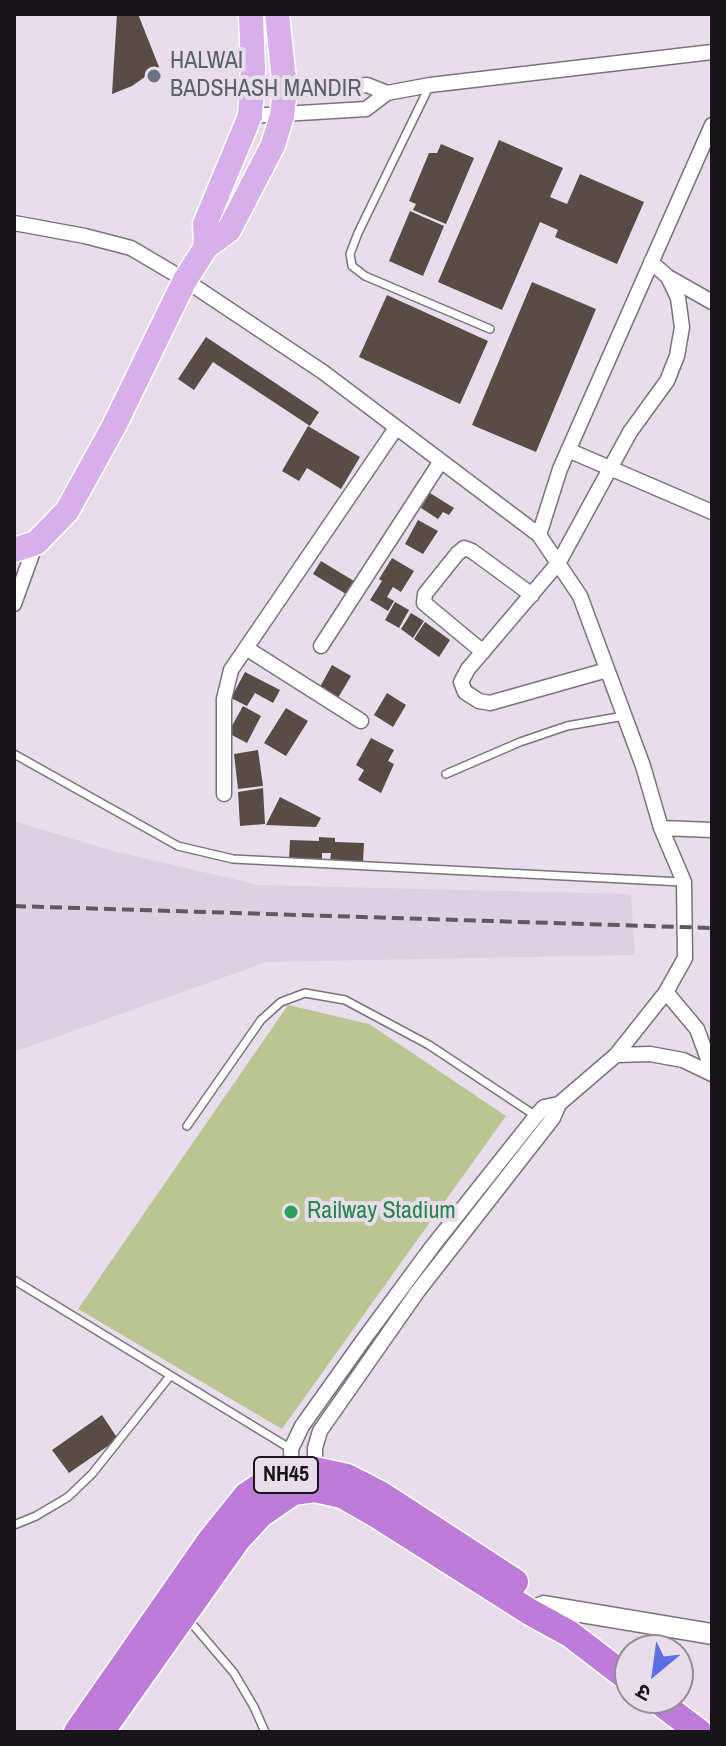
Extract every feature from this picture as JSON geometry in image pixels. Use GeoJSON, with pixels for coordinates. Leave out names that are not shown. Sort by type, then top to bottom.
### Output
{"type":"FeatureCollection","features":[{"type":"Feature","properties":{"kind":"highway","name":"NH45"},"geometry":{"type":"LineString","coordinates":[[101,1732],[237,1540],[301,1475]]}},
{"type":"Feature","properties":{"kind":"highway","name":"NH45"},"geometry":{"type":"LineString","coordinates":[[77,1732],[210,1541],[247,1495],[265,1483],[301,1475],[342,1495],[537,1609],[614,1668]]}},
{"type":"Feature","properties":{"kind":"highway"},"geometry":{"type":"LineString","coordinates":[[675,1714],[699,1732]]}},
{"type":"Feature","properties":{"kind":"main road"},"geometry":{"type":"LineString","coordinates":[[206,247],[205,224],[250,116],[251,14]]}},
{"type":"Feature","properties":{"kind":"main road"},"geometry":{"type":"LineString","coordinates":[[25,546],[67,511],[114,426],[185,280],[206,247],[229,230],[273,145],[282,116],[285,89],[277,14]]}},
{"type":"Feature","properties":{"kind":"street"},"geometry":{"type":"LineString","coordinates":[[250,116],[366,109],[387,93],[430,85],[712,52]]}},
{"type":"Feature","properties":{"kind":"street"},"geometry":{"type":"LineString","coordinates":[[252,91],[367,85],[387,93]]}},
{"type":"Feature","properties":{"kind":"street"},"geometry":{"type":"LineString","coordinates":[[539,535],[568,450],[712,125]]}},
{"type":"Feature","properties":{"kind":"street"},"geometry":{"type":"LineString","coordinates":[[14,223],[131,248],[185,280],[323,372],[539,535],[580,596],[661,828],[684,882],[685,958],[666,992],[616,1055],[559,1104],[553,1118],[418,1291],[320,1431],[301,1475]]}},
{"type":"Feature","properties":{"kind":"street"},"geometry":{"type":"LineString","coordinates":[[651,262],[668,277],[712,302]]}},
{"type":"Feature","properties":{"kind":"street"},"geometry":{"type":"LineString","coordinates":[[607,670],[490,703],[479,701],[465,692],[461,682],[559,562],[574,540],[608,469],[630,432],[667,381],[677,356],[682,327],[678,298],[668,277]]}},
{"type":"Feature","properties":{"kind":"street"},"geometry":{"type":"LineString","coordinates":[[224,794],[224,699],[231,670],[396,428]]}},
{"type":"Feature","properties":{"kind":"street"},"geometry":{"type":"LineString","coordinates":[[568,450],[712,512]]}},
{"type":"Feature","properties":{"kind":"street"},"geometry":{"type":"LineString","coordinates":[[321,646],[441,461]]}},
{"type":"Feature","properties":{"kind":"street"},"geometry":{"type":"LineString","coordinates":[[14,604],[25,546]]}},
{"type":"Feature","properties":{"kind":"street"},"geometry":{"type":"LineString","coordinates":[[483,652],[424,603],[425,594],[457,554],[464,548],[472,551],[532,595]]}},
{"type":"Feature","properties":{"kind":"street"},"geometry":{"type":"LineString","coordinates":[[246,648],[361,721]]}},
{"type":"Feature","properties":{"kind":"street"},"geometry":{"type":"LineString","coordinates":[[661,828],[712,830]]}},
{"type":"Feature","properties":{"kind":"street"},"geometry":{"type":"LineString","coordinates":[[666,992],[697,1029],[712,1072]]}},
{"type":"Feature","properties":{"kind":"street"},"geometry":{"type":"LineString","coordinates":[[616,1055],[650,1054],[683,1060],[712,1072]]}},
{"type":"Feature","properties":{"kind":"street"},"geometry":{"type":"LineString","coordinates":[[301,1475],[302,1426],[432,1247],[536,1116],[544,1107],[559,1104]]}},
{"type":"Feature","properties":{"kind":"street"},"geometry":{"type":"LineString","coordinates":[[537,1609],[712,1634]]}},
{"type":"Feature","properties":{"kind":"lane"},"geometry":{"type":"LineString","coordinates":[[430,85],[358,233],[350,254],[352,266],[365,276],[490,329]]}},
{"type":"Feature","properties":{"kind":"lane"},"geometry":{"type":"LineString","coordinates":[[446,774],[520,742],[567,726],[624,716]]}},
{"type":"Feature","properties":{"kind":"lane"},"geometry":{"type":"LineString","coordinates":[[14,754],[178,846],[233,859],[684,882]]}},
{"type":"Feature","properties":{"kind":"lane"},"geometry":{"type":"LineString","coordinates":[[187,1126],[261,1020],[281,1002],[305,993],[345,1000],[429,1045],[536,1116]]}},
{"type":"Feature","properties":{"kind":"lane"},"geometry":{"type":"LineString","coordinates":[[14,1280],[170,1376],[301,1475]]}},
{"type":"Feature","properties":{"kind":"lane"},"geometry":{"type":"LineString","coordinates":[[14,1525],[68,1497],[170,1376]]}},
{"type":"Feature","properties":{"kind":"lane"},"geometry":{"type":"LineString","coordinates":[[183,1613],[234,1673],[265,1732]]}},
{"type":"Feature","properties":{"kind":"shaded area"},"geometry":{"type":"Polygon","coordinates":[[[14,821],[113,851],[259,885],[631,894],[635,955],[267,962],[14,1052],[14,821]]]}},
{"type":"Feature","properties":{"kind":"green space","name":"Railway Stadium"},"geometry":{"type":"Polygon","coordinates":[[[288,1005],[369,1024],[506,1116],[282,1429],[78,1309],[288,1005]]]}},
{"type":"Feature","properties":{"kind":"building"},"geometry":{"type":"Polygon","coordinates":[[[117,14],[138,14],[159,67],[132,86],[112,94],[117,14]]]}},
{"type":"Feature","properties":{"kind":"building"},"geometry":{"type":"Polygon","coordinates":[[[499,140],[563,168],[550,197],[567,204],[580,174],[644,202],[617,264],[555,237],[558,230],[540,222],[502,310],[438,282],[499,140]]]}},
{"type":"Feature","properties":{"kind":"building"},"geometry":{"type":"Polygon","coordinates":[[[441,144],[474,158],[446,224],[413,210],[416,204],[409,201],[429,153],[437,153],[441,144]]]}},
{"type":"Feature","properties":{"kind":"building"},"geometry":{"type":"Polygon","coordinates":[[[410,211],[444,226],[423,276],[389,261],[410,211]]]}},
{"type":"Feature","properties":{"kind":"building"},"geometry":{"type":"Polygon","coordinates":[[[532,282],[596,309],[536,452],[472,425],[532,282]]]}},
{"type":"Feature","properties":{"kind":"building"},"geometry":{"type":"Polygon","coordinates":[[[387,295],[488,341],[460,404],[359,357],[387,295]]]}},
{"type":"Feature","properties":{"kind":"building"},"geometry":{"type":"Polygon","coordinates":[[[206,337],[319,412],[310,426],[213,362],[194,390],[178,379],[206,337]]]}},
{"type":"Feature","properties":{"kind":"building"},"geometry":{"type":"Polygon","coordinates":[[[308,426],[360,457],[341,489],[307,468],[299,481],[282,471],[308,426]]]}},
{"type":"Feature","properties":{"kind":"building"},"geometry":{"type":"Polygon","coordinates":[[[430,493],[454,508],[449,515],[443,512],[438,519],[421,508],[430,493]]]}},
{"type":"Feature","properties":{"kind":"building"},"geometry":{"type":"Polygon","coordinates":[[[418,520],[438,531],[423,554],[405,544],[418,520]]]}},
{"type":"Feature","properties":{"kind":"building"},"geometry":{"type":"Polygon","coordinates":[[[392,558],[414,571],[401,592],[393,587],[387,597],[394,601],[388,611],[370,600],[392,558]]]}},
{"type":"Feature","properties":{"kind":"building"},"geometry":{"type":"Polygon","coordinates":[[[321,561],[354,581],[346,594],[313,574],[321,561]]]}},
{"type":"Feature","properties":{"kind":"building"},"geometry":{"type":"Polygon","coordinates":[[[395,602],[409,610],[399,628],[385,620],[395,602]]]}},
{"type":"Feature","properties":{"kind":"building"},"geometry":{"type":"Polygon","coordinates":[[[411,613],[424,621],[413,638],[401,629],[411,613]]]}},
{"type":"Feature","properties":{"kind":"building"},"geometry":{"type":"Polygon","coordinates":[[[425,622],[450,640],[439,657],[414,639],[425,622]]]}},
{"type":"Feature","properties":{"kind":"building"},"geometry":{"type":"Polygon","coordinates":[[[332,665],[351,676],[338,698],[320,687],[332,665]]]}},
{"type":"Feature","properties":{"kind":"building"},"geometry":{"type":"Polygon","coordinates":[[[245,672],[280,690],[273,703],[255,693],[247,706],[231,698],[245,672]]]}},
{"type":"Feature","properties":{"kind":"building"},"geometry":{"type":"Polygon","coordinates":[[[387,693],[406,705],[393,727],[374,715],[387,693]]]}},
{"type":"Feature","properties":{"kind":"building"},"geometry":{"type":"Polygon","coordinates":[[[243,706],[261,716],[247,743],[228,733],[243,706]]]}},
{"type":"Feature","properties":{"kind":"building"},"geometry":{"type":"Polygon","coordinates":[[[286,708],[308,721],[286,756],[264,743],[286,708]]]}},
{"type":"Feature","properties":{"kind":"building"},"geometry":{"type":"Polygon","coordinates":[[[371,738],[394,750],[388,761],[394,764],[381,793],[358,780],[364,770],[356,765],[371,738]]]}},
{"type":"Feature","properties":{"kind":"building"},"geometry":{"type":"Polygon","coordinates":[[[258,750],[263,786],[238,789],[234,754],[258,750]]]}},
{"type":"Feature","properties":{"kind":"building"},"geometry":{"type":"Polygon","coordinates":[[[263,788],[265,824],[240,826],[238,792],[263,788]]]}},
{"type":"Feature","properties":{"kind":"building"},"geometry":{"type":"Polygon","coordinates":[[[280,797],[321,818],[316,827],[266,825],[280,797]]]}},
{"type":"Feature","properties":{"kind":"building"},"geometry":{"type":"Polygon","coordinates":[[[319,837],[335,838],[335,842],[364,843],[363,863],[330,862],[331,853],[322,853],[322,859],[289,859],[290,840],[319,841],[319,837]]]}},
{"type":"Feature","properties":{"kind":"building"},"geometry":{"type":"Polygon","coordinates":[[[102,1415],[118,1439],[69,1473],[52,1450],[102,1415]]]}},
{"type":"Feature","properties":{"kind":"railway"},"geometry":{"type":"LineString","coordinates":[[14,906],[712,928]]}},
{"type":"Feature","properties":{"kind":"place","name":"HALWAI BADSHASH MANDIR"},"geometry":{"type":"Point","coordinates":[154,76]}},
{"type":"Feature","properties":{"kind":"place","name":"Railway Stadium"},"geometry":{"type":"Point","coordinates":[291,1212]}}]}
